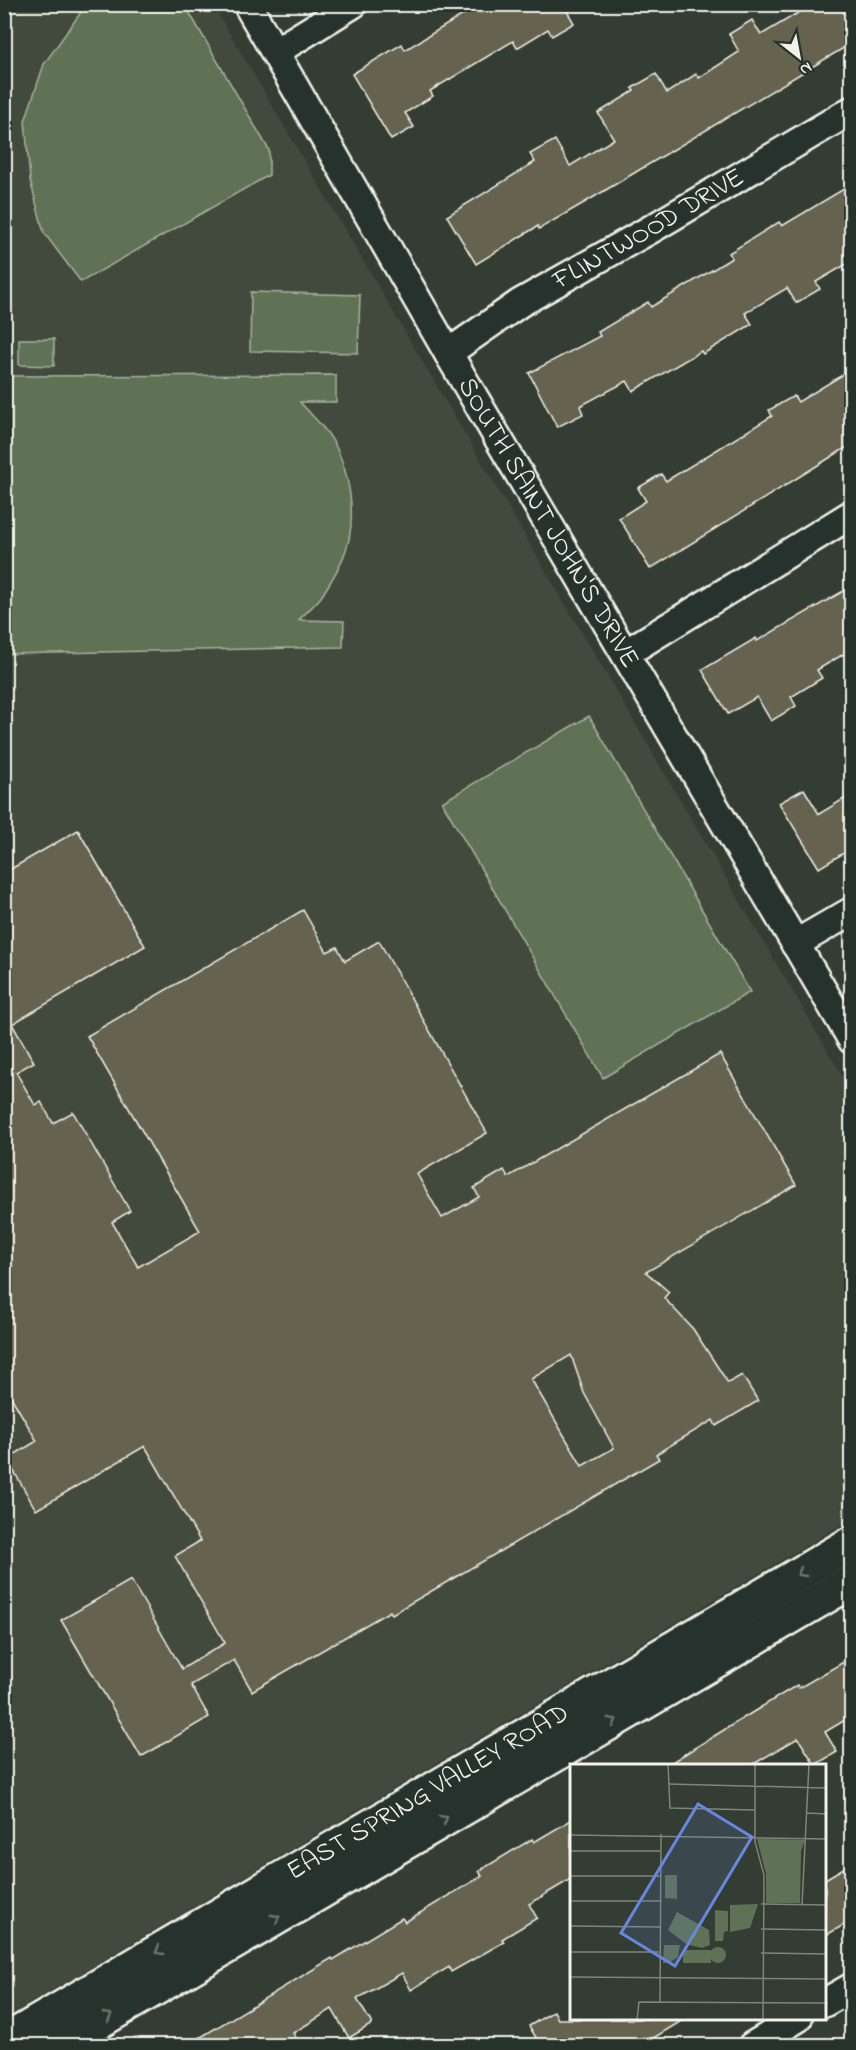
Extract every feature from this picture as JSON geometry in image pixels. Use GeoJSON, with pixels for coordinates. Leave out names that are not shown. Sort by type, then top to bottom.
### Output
{"type":"FeatureCollection","features":[{"type":"Feature","properties":{"kind":"street","name":"SOUTH SAINT JOHN'S DRIVE"},"geometry":{"type":"LineString","coordinates":[[247,4],[448,353],[852,1040]]}},
{"type":"Feature","properties":{"kind":"street"},"geometry":{"type":"LineString","coordinates":[[275,52],[352,4]]}},
{"type":"Feature","properties":{"kind":"street","name":"FLINTWOOD DRIVE"},"geometry":{"type":"LineString","coordinates":[[448,353],[520,303],[653,228],[852,110]]}},
{"type":"Feature","properties":{"kind":"street"},"geometry":{"type":"LineString","coordinates":[[626,653],[852,514]]}},
{"type":"Feature","properties":{"kind":"street"},"geometry":{"type":"LineString","coordinates":[[795,944],[852,911]]}},
{"type":"Feature","properties":{"kind":"street","name":"EAST SPRING VALLEY ROAD"},"geometry":{"type":"LineString","coordinates":[[4,2042],[852,1543]]}},
{"type":"Feature","properties":{"kind":"street","name":"EAST SPRING VALLEY ROAD"},"geometry":{"type":"LineString","coordinates":[[57,2046],[852,1581]]}},
{"type":"Feature","properties":{"kind":"street"},"geometry":{"type":"LineString","coordinates":[[826,2002],[852,1987]]}},
{"type":"Feature","properties":{"kind":"street"},"geometry":{"type":"LineString","coordinates":[[752,2046],[796,2020]]}},
{"type":"Feature","properties":{"kind":"shaded area"},"geometry":{"type":"Polygon","coordinates":[[[4,5],[213,5],[852,1092],[851,1519],[12,2014],[4,2002],[4,5]]]}},
{"type":"Feature","properties":{"kind":"green space"},"geometry":{"type":"Polygon","coordinates":[[[86,5],[185,5],[269,150],[269,175],[81,282],[44,233],[30,180],[25,121],[44,64],[86,5]]]}},
{"type":"Feature","properties":{"kind":"green space"},"geometry":{"type":"Polygon","coordinates":[[[251,292],[360,295],[358,353],[250,351],[251,292]]]}},
{"type":"Feature","properties":{"kind":"green space"},"geometry":{"type":"Polygon","coordinates":[[[19,339],[54,339],[54,366],[19,365],[19,339]]]}},
{"type":"Feature","properties":{"kind":"green space"},"geometry":{"type":"Polygon","coordinates":[[[336,375],[336,402],[300,402],[330,436],[337,449],[348,481],[351,528],[344,554],[334,576],[321,597],[299,620],[344,621],[343,647],[5,654],[5,376],[336,375]]]}},
{"type":"Feature","properties":{"kind":"green space"},"geometry":{"type":"Polygon","coordinates":[[[589,716],[750,992],[603,1078],[442,802],[589,716]]]}},
{"type":"Feature","properties":{"kind":"building"},"geometry":{"type":"Polygon","coordinates":[[[481,4],[563,4],[574,23],[552,36],[548,29],[517,48],[513,41],[430,91],[433,96],[405,113],[414,127],[391,140],[352,74],[402,44],[405,50],[481,4]]]}},
{"type":"Feature","properties":{"kind":"building"},"geometry":{"type":"Polygon","coordinates":[[[813,4],[852,4],[852,43],[589,200],[539,229],[538,226],[476,264],[447,216],[535,162],[530,154],[555,140],[570,166],[614,139],[598,113],[634,91],[632,88],[656,74],[667,93],[696,74],[699,78],[739,52],[729,34],[752,20],[761,35],[813,4]]]}},
{"type":"Feature","properties":{"kind":"building"},"geometry":{"type":"Polygon","coordinates":[[[852,184],[852,261],[816,282],[820,289],[796,303],[787,288],[745,313],[752,324],[703,354],[701,351],[633,391],[627,381],[580,406],[583,414],[557,427],[529,373],[600,336],[598,332],[648,302],[651,307],[732,258],[729,253],[779,222],[782,226],[852,184]]]}},
{"type":"Feature","properties":{"kind":"building"},"geometry":{"type":"Polygon","coordinates":[[[852,369],[852,444],[650,569],[619,518],[646,501],[638,488],[661,474],[666,481],[772,416],[769,410],[794,396],[798,402],[852,369]]]}},
{"type":"Feature","properties":{"kind":"building"},"geometry":{"type":"Polygon","coordinates":[[[852,586],[852,649],[817,670],[822,678],[791,697],[796,706],[771,721],[757,697],[728,714],[702,670],[852,586]]]}},
{"type":"Feature","properties":{"kind":"building"},"geometry":{"type":"Polygon","coordinates":[[[804,789],[819,814],[852,794],[852,848],[819,868],[779,803],[804,789]]]}},
{"type":"Feature","properties":{"kind":"building"},"geometry":{"type":"Polygon","coordinates":[[[78,830],[145,946],[12,1024],[34,1062],[16,1072],[35,1105],[41,1102],[53,1123],[73,1112],[130,1211],[112,1222],[138,1267],[200,1231],[87,1036],[303,910],[327,952],[337,947],[345,961],[379,941],[487,1133],[417,1174],[442,1218],[479,1197],[474,1188],[504,1170],[508,1177],[720,1054],[796,1185],[646,1272],[669,1292],[664,1298],[693,1329],[728,1383],[742,1375],[758,1401],[716,1426],[713,1420],[656,1454],[659,1459],[392,1614],[390,1611],[252,1691],[234,1660],[191,1685],[209,1717],[141,1757],[61,1620],[131,1580],[182,1669],[225,1643],[175,1556],[200,1541],[145,1446],[36,1510],[7,1459],[37,1441],[4,1385],[4,873],[78,830]],[[571,1355],[531,1379],[582,1466],[614,1448],[584,1393],[571,1355]]]}},
{"type":"Feature","properties":{"kind":"building"},"geometry":{"type":"Polygon","coordinates":[[[852,1657],[852,1716],[825,1732],[837,1752],[817,1764],[814,1764],[798,1738],[754,1764],[669,1764],[797,1685],[799,1688],[852,1657]]]}},
{"type":"Feature","properties":{"kind":"building"},"geometry":{"type":"Polygon","coordinates":[[[570,1821],[570,1880],[529,1904],[537,1918],[502,1939],[504,1942],[451,1972],[449,1967],[411,1990],[402,1973],[357,1999],[372,2024],[349,2038],[332,2009],[293,2033],[301,2046],[186,2046],[402,1918],[405,1922],[482,1876],[479,1871],[532,1839],[534,1842],[570,1821]]]}},
{"type":"Feature","properties":{"kind":"building"},"geometry":{"type":"Polygon","coordinates":[[[852,1863],[852,1920],[826,1935],[826,1878],[852,1863]]]}},
{"type":"Feature","properties":{"kind":"building"},"geometry":{"type":"Polygon","coordinates":[[[554,2011],[558,2019],[570,2020],[683,2020],[640,2046],[541,2046],[529,2026],[554,2011]]]}}]}
